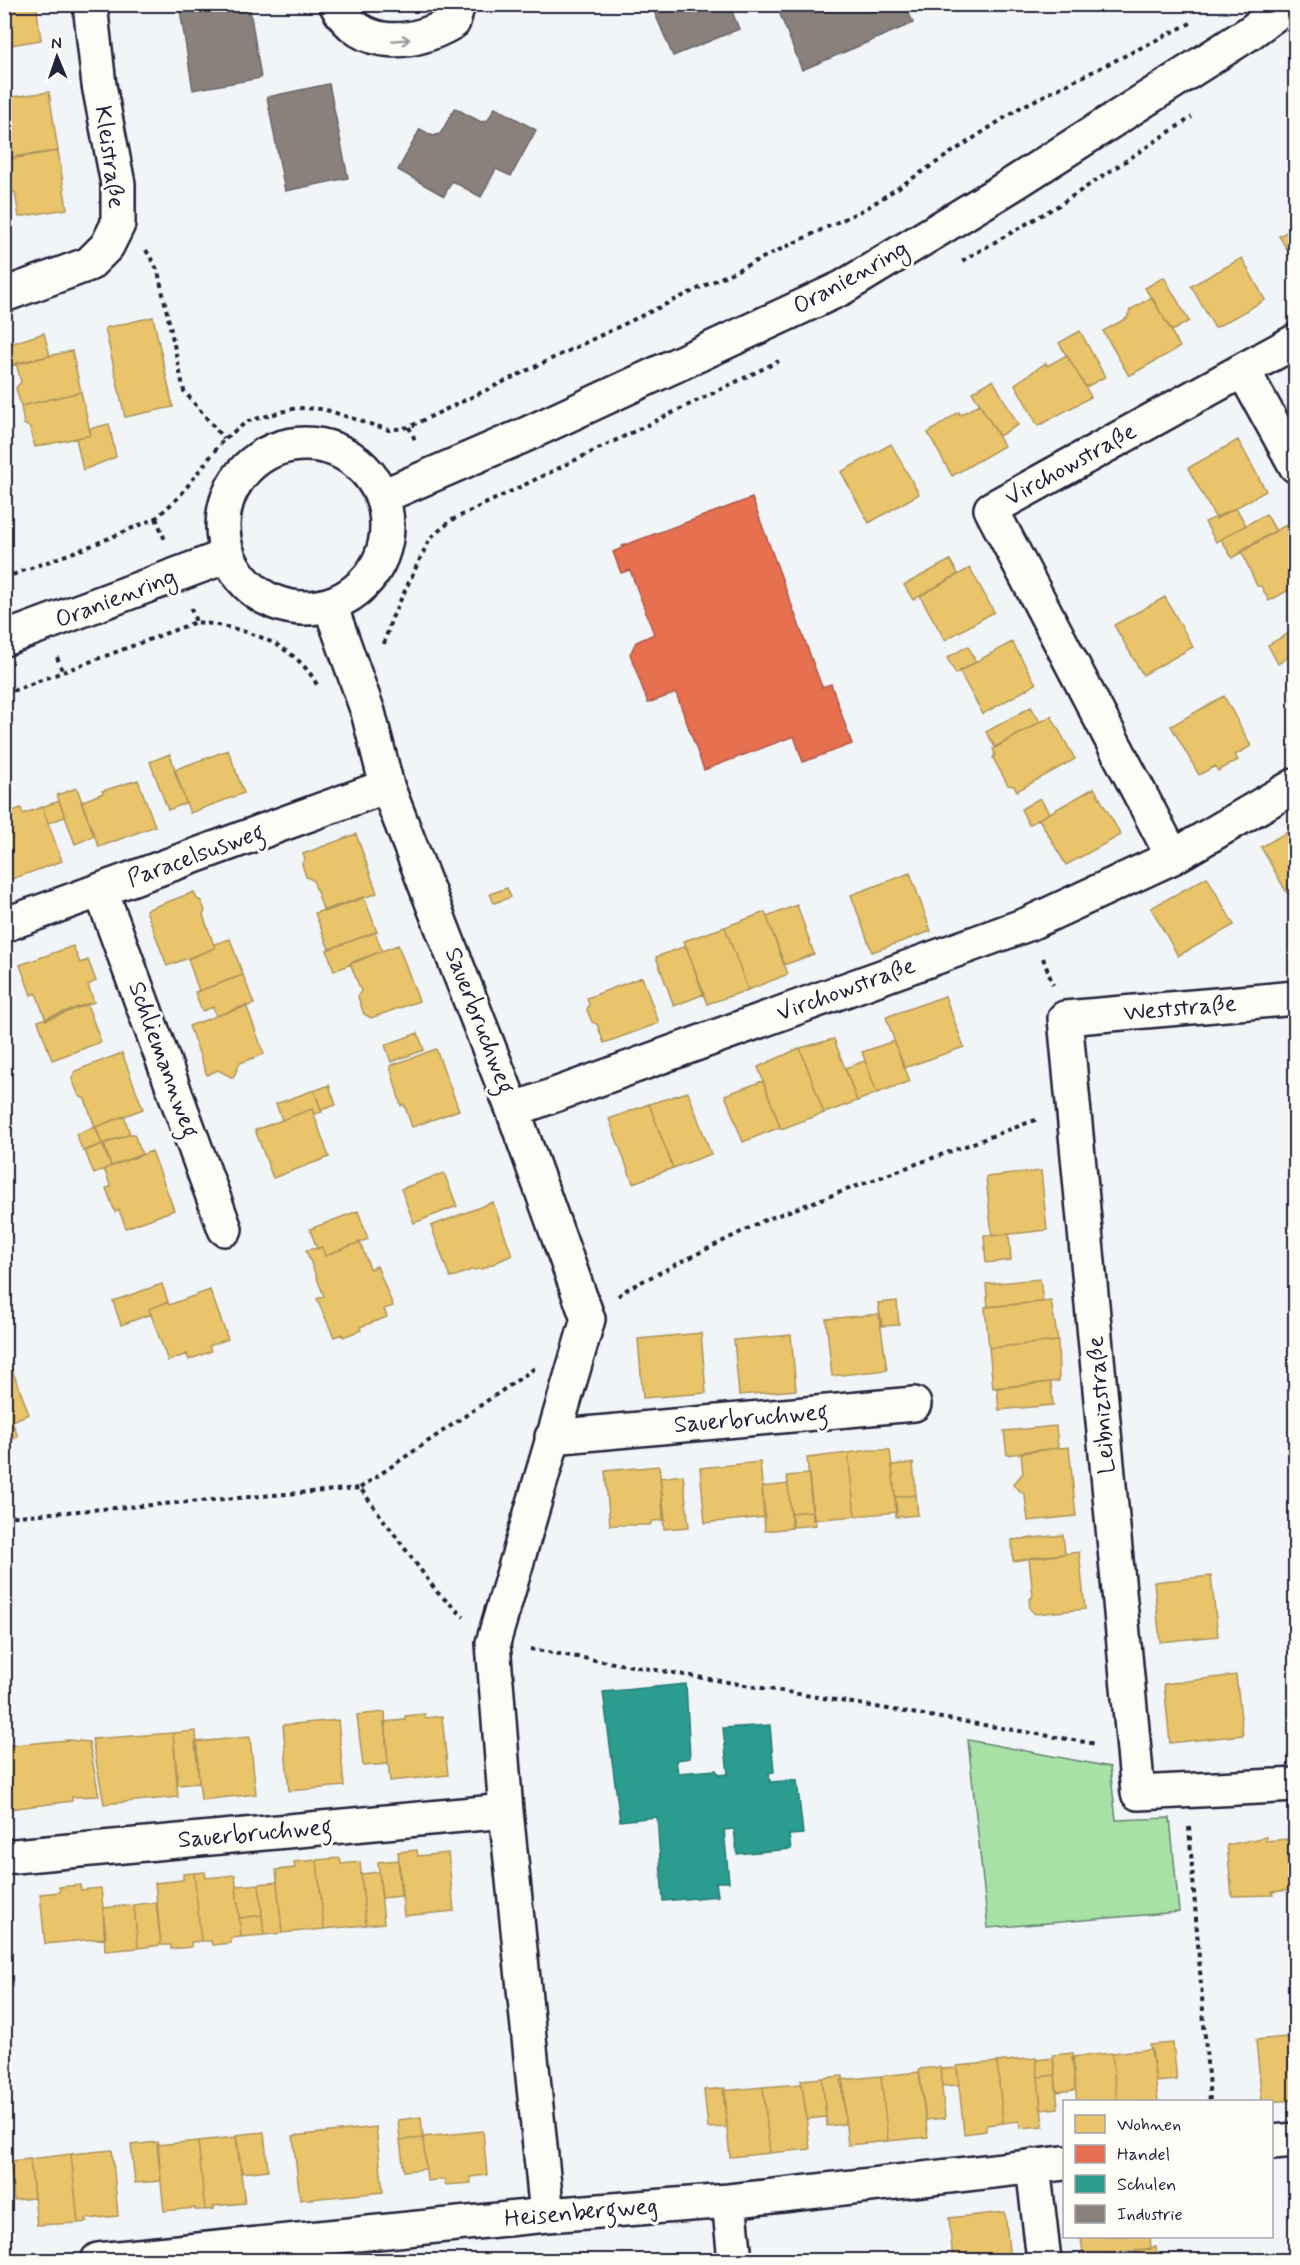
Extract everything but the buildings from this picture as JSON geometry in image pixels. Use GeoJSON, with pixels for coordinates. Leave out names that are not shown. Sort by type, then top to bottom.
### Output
{"type":"FeatureCollection","features":[{"type":"Feature","properties":{"kind":"street","name":"Kleistraße"},"geometry":{"type":"LineString","coordinates":[[4,295],[88,264],[107,246],[117,224],[118,184],[99,85],[90,4]]}},
{"type":"Feature","properties":{"kind":"street"},"geometry":{"type":"LineString","coordinates":[[336,4],[350,22],[376,40],[403,40],[433,34],[453,22],[458,4]]}},
{"type":"Feature","properties":{"kind":"street","name":"Oranienring"},"geometry":{"type":"LineString","coordinates":[[383,496],[527,434],[842,288],[1013,184],[1248,34],[1289,4]]}},
{"type":"Feature","properties":{"kind":"street","name":"Virchowstraße"},"geometry":{"type":"LineString","coordinates":[[1173,857],[991,509],[1296,341]]}},
{"type":"Feature","properties":{"kind":"street"},"geometry":{"type":"LineString","coordinates":[[1243,370],[1296,466]]}},
{"type":"Feature","properties":{"kind":"street"},"geometry":{"type":"LineString","coordinates":[[294,444],[322,445],[349,456],[370,475],[383,496],[388,532],[380,563],[361,588],[330,605],[302,610],[271,602],[244,583],[227,556],[222,526],[227,496],[243,471],[266,453],[294,444]]}},
{"type":"Feature","properties":{"kind":"street","name":"Oranienring"},"geometry":{"type":"LineString","coordinates":[[4,639],[227,556]]}},
{"type":"Feature","properties":{"kind":"street","name":"Sauerbruchweg"},"geometry":{"type":"LineString","coordinates":[[330,605],[368,712],[387,786],[513,1110],[588,1319]]}},
{"type":"Feature","properties":{"kind":"street","name":"Virchowstraße"},"geometry":{"type":"LineString","coordinates":[[513,1110],[1028,924],[1173,857],[1296,785]]}},
{"type":"Feature","properties":{"kind":"street","name":"Paracelsusweg"},"geometry":{"type":"LineString","coordinates":[[4,925],[387,786]]}},
{"type":"Feature","properties":{"kind":"street","name":"Schliemannweg"},"geometry":{"type":"LineString","coordinates":[[101,891],[225,1229]]}},
{"type":"Feature","properties":{"kind":"street","name":"Weststraße"},"geometry":{"type":"LineString","coordinates":[[1065,1018],[1296,998]]}},
{"type":"Feature","properties":{"kind":"street","name":"Leibnizstraße"},"geometry":{"type":"LineString","coordinates":[[1065,1018],[1138,1793],[1186,1790]]}},
{"type":"Feature","properties":{"kind":"street"},"geometry":{"type":"LineString","coordinates":[[547,2216],[506,1812],[493,1643],[588,1319]]}},
{"type":"Feature","properties":{"kind":"street","name":"Sauerbruchweg"},"geometry":{"type":"LineString","coordinates":[[552,1437],[915,1404]]}},
{"type":"Feature","properties":{"kind":"street"},"geometry":{"type":"LineString","coordinates":[[1186,1790],[1296,1785]]}},
{"type":"Feature","properties":{"kind":"street","name":"Sauerbruchweg"},"geometry":{"type":"LineString","coordinates":[[4,1857],[506,1812]]}},
{"type":"Feature","properties":{"kind":"street"},"geometry":{"type":"LineString","coordinates":[[1273,2142],[1296,2140]]}},
{"type":"Feature","properties":{"kind":"street"},"geometry":{"type":"LineString","coordinates":[[1044,2260],[1049,2164]]}},
{"type":"Feature","properties":{"kind":"street","name":"Heisenbergweg"},"geometry":{"type":"LineString","coordinates":[[98,2260],[362,2247],[547,2216],[729,2201],[1049,2164]]}},
{"type":"Feature","properties":{"kind":"street"},"geometry":{"type":"LineString","coordinates":[[729,2201],[735,2260]]}},
{"type":"Feature","properties":{"kind":"path"},"geometry":{"type":"LineString","coordinates":[[4,578],[93,545],[156,518],[179,497],[224,439],[248,421],[296,408],[323,409],[370,426],[389,430],[409,426],[867,208],[1021,107],[1197,21]]}},
{"type":"Feature","properties":{"kind":"path"},"geometry":{"type":"LineString","coordinates":[[957,264],[1059,205],[1194,115]]}},
{"type":"Feature","properties":{"kind":"path"},"geometry":{"type":"LineString","coordinates":[[117,224],[144,246],[158,271],[184,392],[224,439]]}},
{"type":"Feature","properties":{"kind":"path"},"geometry":{"type":"LineString","coordinates":[[383,646],[391,620],[430,538],[452,520],[790,355]]}},
{"type":"Feature","properties":{"kind":"path"},"geometry":{"type":"LineString","coordinates":[[4,694],[196,622],[221,625],[261,638],[297,656],[309,669],[322,694]]}},
{"type":"Feature","properties":{"kind":"path"},"geometry":{"type":"LineString","coordinates":[[1028,924],[1065,1018]]}},
{"type":"Feature","properties":{"kind":"path"},"geometry":{"type":"LineString","coordinates":[[588,1319],[629,1288],[765,1220],[1048,1115],[1075,1115]]}},
{"type":"Feature","properties":{"kind":"path"},"geometry":{"type":"LineString","coordinates":[[4,1517],[360,1488],[536,1366]]}},
{"type":"Feature","properties":{"kind":"path"},"geometry":{"type":"LineString","coordinates":[[360,1488],[436,1592],[493,1643],[1133,1750]]}},
{"type":"Feature","properties":{"kind":"path"},"geometry":{"type":"LineString","coordinates":[[1186,1790],[1210,2100]]}},
{"type":"Feature","properties":{"kind":"green space"},"geometry":{"type":"Polygon","coordinates":[[[968,1740],[1110,1767],[1116,1820],[1170,1818],[1179,1912],[988,1928],[968,1740]]]}}]}
